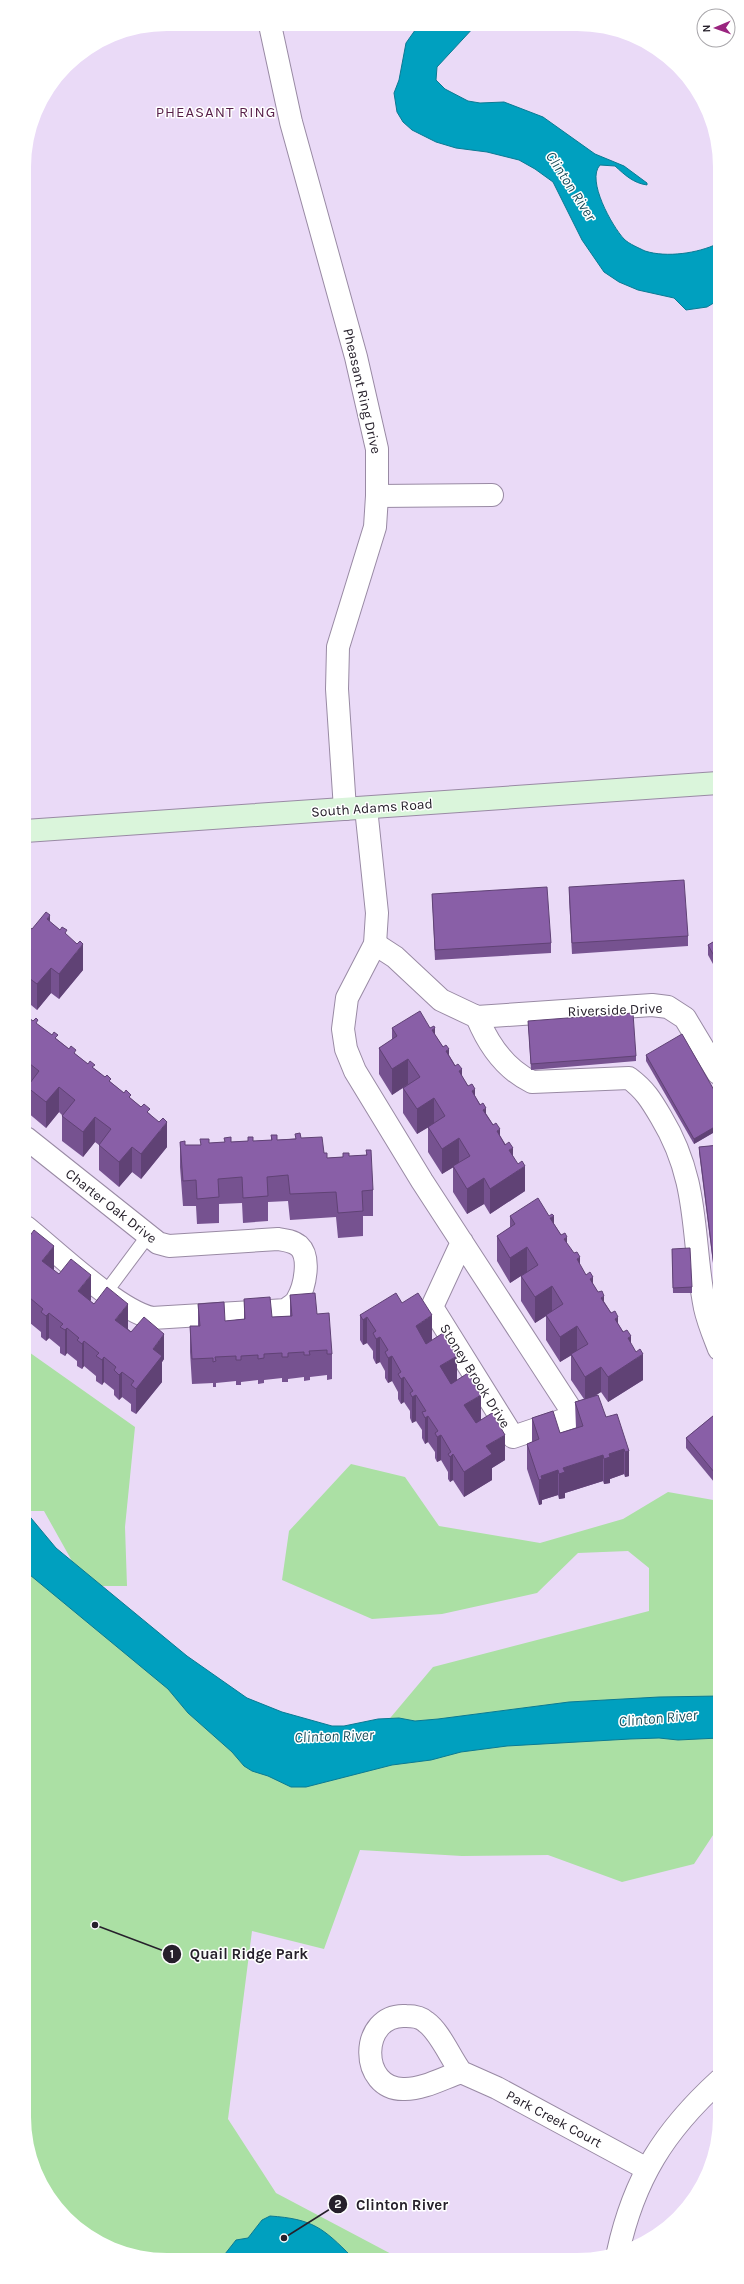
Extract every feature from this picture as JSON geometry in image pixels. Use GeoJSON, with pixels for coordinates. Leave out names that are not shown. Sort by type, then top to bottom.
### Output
{"type":"FeatureCollection","features":[{"type":"Feature","properties":{"kind":"main road","name":"South Adams Road"},"geometry":{"type":"LineString","coordinates":[[31,831],[713,783]]}},
{"type":"Feature","properties":{"kind":"street","name":"Pheasant Ring Drive"},"geometry":{"type":"LineString","coordinates":[[271,31],[291,122],[354,349],[376,442],[377,496],[374,527],[338,646],[336,689],[356,809]]}},
{"type":"Feature","properties":{"kind":"street"},"geometry":{"type":"LineString","coordinates":[[377,496],[492,494]]}},
{"type":"Feature","properties":{"kind":"street","name":"Stoney Brook Drive"},"geometry":{"type":"LineString","coordinates":[[356,809],[377,913],[375,944],[347,998],[343,1029],[346,1049],[355,1071],[462,1242],[575,1416],[513,1437],[432,1307],[462,1242]]}},
{"type":"Feature","properties":{"kind":"street","name":"Riverside Drive"},"geometry":{"type":"LineString","coordinates":[[375,944],[395,957],[441,1000],[478,1017],[652,1005],[668,1007],[685,1018],[713,1065]]}},
{"type":"Feature","properties":{"kind":"street"},"geometry":{"type":"LineString","coordinates":[[478,1017],[492,1047],[518,1076],[532,1082],[629,1078],[645,1090],[670,1133],[685,1166],[694,1209],[705,1309],[713,1332]]}},
{"type":"Feature","properties":{"kind":"street","name":"Charter Oak Drive"},"geometry":{"type":"LineString","coordinates":[[31,1142],[147,1237],[158,1243],[169,1246],[278,1239],[291,1241],[299,1246],[304,1255],[305,1271],[302,1287],[297,1301],[286,1310],[152,1318],[140,1315],[106,1292],[31,1231]]}},
{"type":"Feature","properties":{"kind":"street","name":"Park Creek Court"},"geometry":{"type":"LineString","coordinates":[[461,2072],[498,2088],[647,2169]]}},
{"type":"Feature","properties":{"kind":"street"},"geometry":{"type":"LineString","coordinates":[[619,2246],[624,2225],[636,2192],[647,2169],[664,2140],[688,2112],[713,2087]]}},
{"type":"Feature","properties":{"kind":"lane"},"geometry":{"type":"LineString","coordinates":[[106,1292],[147,1237]]}},
{"type":"Feature","properties":{"kind":"green space"},"geometry":{"type":"Polygon","coordinates":[[[31,1354],[135,1427],[125,1527],[127,1586],[86,1586],[44,1511],[31,1511],[31,1354]]]}},
{"type":"Feature","properties":{"kind":"green space"},"geometry":{"type":"Polygon","coordinates":[[[351,1464],[405,1477],[439,1526],[540,1543],[623,1519],[668,1492],[713,1500],[713,1835],[694,1864],[622,1882],[548,1855],[462,1856],[360,1850],[324,1949],[252,1931],[228,2119],[276,2193],[389,2253],[150,2252],[124,2246],[107,2239],[84,2225],[71,2213],[59,2200],[41,2169],[31,2126],[31,1567],[349,1767],[433,1667],[649,1611],[649,1568],[628,1551],[578,1553],[537,1593],[442,1614],[372,1619],[282,1580],[289,1531],[351,1464]]]}},
{"type":"Feature","properties":{"kind":"water"},"geometry":{"type":"Polygon","coordinates":[[[414,31],[470,31],[437,67],[436,80],[445,89],[468,101],[480,103],[504,102],[543,117],[595,154],[624,166],[647,183],[647,185],[642,184],[633,180],[615,166],[600,165],[597,172],[596,181],[602,203],[613,224],[626,241],[645,251],[663,254],[682,254],[713,246],[713,303],[707,307],[686,310],[674,298],[638,290],[619,282],[604,272],[582,240],[553,182],[519,160],[487,152],[456,148],[436,142],[412,130],[403,122],[397,112],[394,93],[399,80],[406,43],[414,31]]]}},
{"type":"Feature","properties":{"kind":"water"},"geometry":{"type":"Polygon","coordinates":[[[31,1518],[56,1548],[187,1656],[247,1698],[282,1712],[332,1726],[344,1726],[378,1719],[399,1718],[415,1721],[438,1719],[569,1702],[659,1697],[713,1696],[713,1738],[678,1740],[659,1738],[630,1739],[507,1746],[461,1752],[431,1760],[392,1765],[306,1787],[291,1787],[268,1776],[252,1771],[244,1766],[232,1752],[188,1713],[168,1689],[31,1576],[31,1518]]]}},
{"type":"Feature","properties":{"kind":"water"},"geometry":{"type":"Polygon","coordinates":[[[270,2216],[285,2217],[307,2223],[325,2232],[348,2253],[226,2253],[236,2240],[248,2238],[262,2220],[270,2216]]]}},
{"type":"Feature","properties":{"kind":"building"},"geometry":{"type":"Polygon","coordinates":[[[684,880],[688,936],[572,943],[569,887],[684,880]]]}},
{"type":"Feature","properties":{"kind":"building"},"geometry":{"type":"Polygon","coordinates":[[[547,887],[551,943],[435,950],[432,894],[547,887]]]}},
{"type":"Feature","properties":{"kind":"building"},"geometry":{"type":"Polygon","coordinates":[[[46,912],[50,915],[47,919],[60,930],[62,927],[67,930],[65,933],[77,944],[80,941],[83,944],[59,974],[51,968],[37,984],[31,980],[31,928],[46,912]]]}},
{"type":"Feature","properties":{"kind":"building"},"geometry":{"type":"Polygon","coordinates":[[[713,942],[713,954],[708,945],[713,942]]]}},
{"type":"Feature","properties":{"kind":"building"},"geometry":{"type":"Polygon","coordinates":[[[420,1011],[430,1028],[434,1026],[435,1028],[432,1030],[443,1047],[446,1045],[449,1049],[446,1051],[455,1066],[458,1064],[462,1069],[459,1071],[468,1086],[472,1084],[475,1089],[472,1091],[480,1105],[483,1103],[486,1108],[483,1110],[493,1125],[496,1123],[500,1129],[497,1131],[505,1145],[509,1142],[513,1148],[509,1150],[518,1164],[522,1161],[525,1166],[490,1189],[484,1178],[467,1189],[453,1166],[470,1156],[459,1138],[442,1149],[428,1127],[445,1116],[434,1098],[417,1109],[403,1088],[420,1077],[408,1059],[392,1069],[379,1048],[397,1036],[392,1028],[420,1011]]]}},
{"type":"Feature","properties":{"kind":"building"},"geometry":{"type":"Polygon","coordinates":[[[633,1013],[636,1056],[531,1064],[528,1021],[633,1013]]]}},
{"type":"Feature","properties":{"kind":"building"},"geometry":{"type":"Polygon","coordinates":[[[36,1018],[38,1020],[36,1023],[52,1035],[54,1032],[58,1035],[55,1038],[69,1049],[71,1046],[76,1050],[74,1053],[88,1064],[90,1061],[95,1065],[92,1067],[105,1077],[107,1075],[111,1079],[109,1081],[124,1093],[126,1090],[131,1095],[129,1097],[141,1107],[144,1104],[150,1109],[147,1112],[159,1122],[163,1118],[167,1122],[141,1154],[132,1147],[119,1162],[99,1145],[111,1129],[95,1117],[83,1132],[62,1116],[75,1100],[59,1087],[46,1102],[31,1090],[31,1082],[39,1071],[31,1065],[31,1020],[33,1021],[36,1018]]]}},
{"type":"Feature","properties":{"kind":"building"},"geometry":{"type":"Polygon","coordinates":[[[682,1034],[713,1088],[713,1128],[694,1139],[646,1055],[682,1034]]]}},
{"type":"Feature","properties":{"kind":"building"},"geometry":{"type":"Polygon","coordinates":[[[300,1133],[301,1138],[322,1137],[324,1153],[327,1153],[327,1158],[343,1157],[343,1153],[349,1153],[349,1156],[367,1155],[366,1150],[371,1150],[373,1190],[362,1191],[363,1211],[338,1213],[336,1192],[290,1194],[288,1175],[267,1177],[268,1196],[243,1198],[242,1177],[218,1179],[219,1197],[197,1199],[196,1180],[183,1181],[180,1142],[185,1141],[185,1145],[201,1145],[200,1139],[209,1139],[209,1143],[225,1142],[224,1138],[231,1137],[231,1142],[248,1141],[248,1137],[253,1137],[253,1141],[272,1140],[271,1135],[277,1135],[277,1140],[296,1139],[295,1134],[300,1133]]]}},
{"type":"Feature","properties":{"kind":"building"},"geometry":{"type":"Polygon","coordinates":[[[713,1146],[713,1258],[699,1147],[713,1146]]]}},
{"type":"Feature","properties":{"kind":"building"},"geometry":{"type":"Polygon","coordinates":[[[538,1198],[549,1216],[552,1214],[554,1216],[550,1218],[561,1235],[565,1233],[567,1237],[564,1239],[574,1253],[577,1252],[580,1257],[577,1259],[586,1275],[590,1272],[593,1277],[590,1279],[598,1292],[602,1291],[604,1296],[601,1298],[611,1313],[615,1311],[618,1317],[615,1319],[623,1332],[627,1330],[631,1336],[628,1338],[636,1352],[640,1349],[643,1354],[608,1377],[601,1367],[585,1377],[571,1354],[588,1344],[577,1326],[560,1337],[546,1315],[563,1304],[552,1286],[535,1297],[521,1276],[538,1265],[527,1247],[510,1258],[497,1236],[515,1224],[510,1216],[538,1198]]]}},
{"type":"Feature","properties":{"kind":"building"},"geometry":{"type":"Polygon","coordinates":[[[34,1230],[54,1246],[42,1261],[59,1274],[71,1259],[91,1275],[78,1291],[94,1304],[107,1287],[128,1304],[115,1320],[131,1332],[144,1317],[164,1334],[153,1349],[162,1356],[136,1389],[131,1385],[134,1381],[122,1372],[119,1375],[114,1370],[116,1367],[104,1357],[102,1360],[96,1356],[99,1353],[84,1341],[82,1344],[77,1340],[79,1338],[67,1328],[65,1330],[60,1327],[63,1324],[49,1313],[46,1316],[41,1312],[43,1309],[31,1299],[31,1234],[34,1230]]]}},
{"type":"Feature","properties":{"kind":"building"},"geometry":{"type":"Polygon","coordinates":[[[690,1248],[692,1287],[673,1288],[672,1249],[690,1248]]]}},
{"type":"Feature","properties":{"kind":"building"},"geometry":{"type":"Polygon","coordinates":[[[315,1293],[317,1314],[329,1313],[332,1354],[327,1354],[327,1350],[309,1351],[310,1355],[304,1355],[304,1352],[288,1353],[288,1357],[282,1357],[282,1353],[264,1354],[264,1358],[258,1359],[258,1355],[241,1356],[241,1360],[236,1360],[236,1356],[215,1357],[216,1361],[213,1362],[213,1358],[192,1359],[190,1326],[200,1326],[198,1304],[224,1302],[225,1321],[245,1319],[244,1299],[270,1297],[272,1317],[292,1316],[290,1295],[315,1293]]]}},
{"type":"Feature","properties":{"kind":"building"},"geometry":{"type":"Polygon","coordinates":[[[396,1293],[402,1303],[418,1293],[432,1315],[416,1326],[426,1344],[443,1333],[457,1356],[440,1366],[451,1384],[468,1373],[481,1395],[464,1405],[476,1423],[492,1413],[505,1435],[486,1446],[492,1454],[464,1472],[453,1454],[450,1457],[448,1454],[451,1452],[441,1435],[437,1437],[435,1433],[438,1431],[428,1416],[425,1418],[422,1412],[426,1411],[416,1395],[412,1397],[410,1393],[413,1391],[404,1377],[401,1379],[398,1374],[401,1372],[392,1356],[388,1358],[385,1352],[388,1350],[380,1337],[376,1339],[373,1333],[376,1331],[367,1317],[363,1320],[360,1315],[396,1293]]]}},
{"type":"Feature","properties":{"kind":"building"},"geometry":{"type":"Polygon","coordinates":[[[598,1395],[606,1417],[617,1414],[629,1451],[625,1452],[624,1449],[609,1454],[610,1457],[604,1459],[603,1455],[563,1468],[565,1472],[559,1474],[558,1470],[541,1476],[542,1479],[539,1480],[527,1444],[539,1439],[532,1418],[553,1411],[560,1433],[583,1426],[575,1402],[598,1395]]]}},
{"type":"Feature","properties":{"kind":"building"},"geometry":{"type":"Polygon","coordinates":[[[713,1416],[713,1471],[686,1438],[713,1416]]]}},
{"type":"Feature","properties":{"kind":"place","name":"Quail Ridge Park"},"geometry":{"type":"Point","coordinates":[95,1925]}},
{"type":"Feature","properties":{"kind":"place","name":"Clinton River"},"geometry":{"type":"Point","coordinates":[284,2238]}},
{"type":"Feature","properties":{"kind":"district","name":"PHEASANT RING"},"geometry":{"type":"Point","coordinates":[216,112]}}]}
